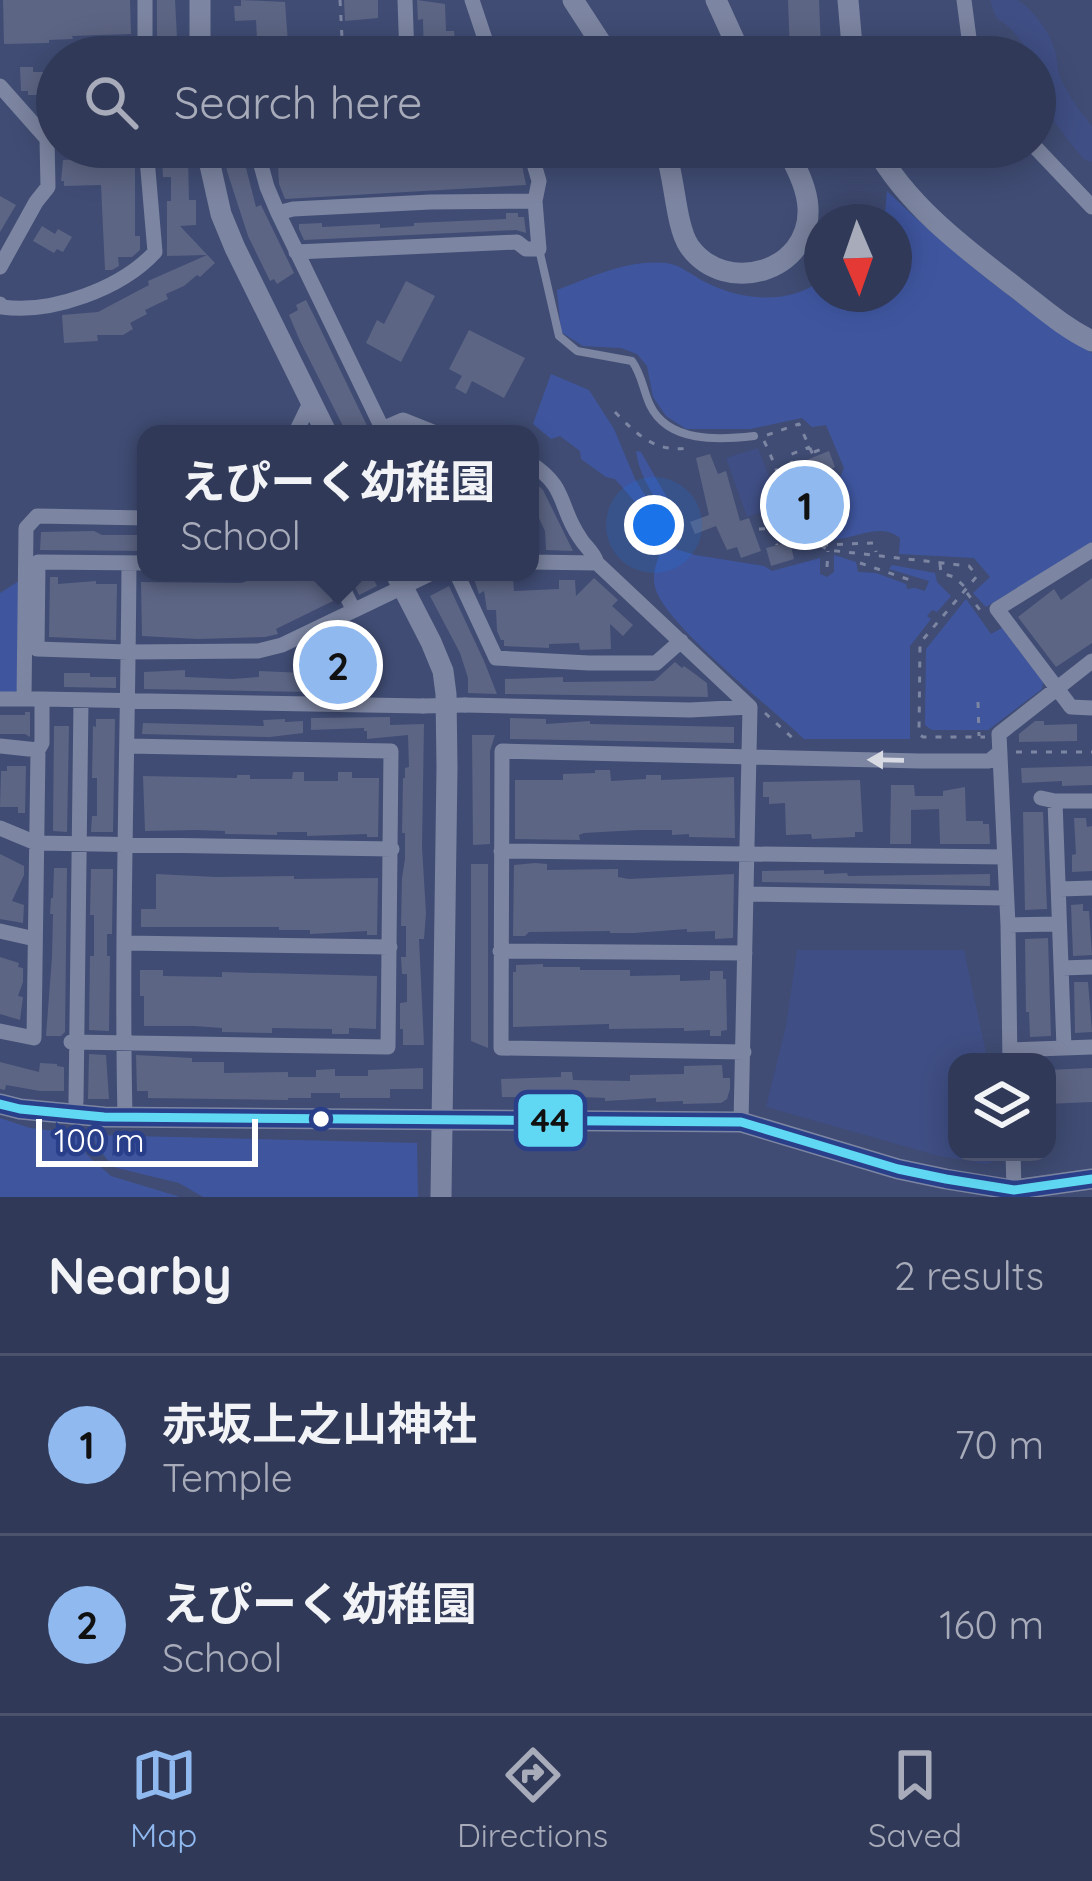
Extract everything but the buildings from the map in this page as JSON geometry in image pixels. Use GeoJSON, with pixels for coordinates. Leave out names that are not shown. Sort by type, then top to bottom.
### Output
{"type":"FeatureCollection","features":[{"type":"Feature","properties":{"kind":"street"},"geometry":{"type":"LineString","coordinates":[[145,0],[145,36]]}},
{"type":"Feature","properties":{"kind":"street"},"geometry":{"type":"LineString","coordinates":[[200,0],[200,36]]}},
{"type":"Feature","properties":{"kind":"street"},"geometry":{"type":"LineString","coordinates":[[405,0],[406,36]]}},
{"type":"Feature","properties":{"kind":"street"},"geometry":{"type":"LineString","coordinates":[[472,0],[484,36]]}},
{"type":"Feature","properties":{"kind":"street"},"geometry":{"type":"LineString","coordinates":[[573,0],[596,36]]}},
{"type":"Feature","properties":{"kind":"street"},"geometry":{"type":"LineString","coordinates":[[716,0],[732,36]]}},
{"type":"Feature","properties":{"kind":"street"},"geometry":{"type":"LineString","coordinates":[[848,0],[852,36]]}},
{"type":"Feature","properties":{"kind":"street"},"geometry":{"type":"LineString","coordinates":[[964,0],[969,36]]}},
{"type":"Feature","properties":{"kind":"street"},"geometry":{"type":"LineString","coordinates":[[0,86],[36,123]]}},
{"type":"Feature","properties":{"kind":"street"},"geometry":{"type":"LineString","coordinates":[[0,268],[48,187],[50,168]]}},
{"type":"Feature","properties":{"kind":"street"},"geometry":{"type":"LineString","coordinates":[[0,304],[25,310],[47,306],[101,290],[141,267],[154,252],[148,168]]}},
{"type":"Feature","properties":{"kind":"street"},"geometry":{"type":"LineString","coordinates":[[211,168],[221,214],[323,425]]}},
{"type":"Feature","properties":{"kind":"street"},"geometry":{"type":"LineString","coordinates":[[262,168],[278,214],[380,425]]}},
{"type":"Feature","properties":{"kind":"street"},"geometry":{"type":"LineString","coordinates":[[296,252],[517,242],[526,249],[539,249],[535,168]]}},
{"type":"Feature","properties":{"kind":"street"},"geometry":{"type":"LineString","coordinates":[[671,168],[689,245],[714,267],[751,274],[783,262],[802,240],[808,205],[795,168]]}},
{"type":"Feature","properties":{"kind":"street"},"geometry":{"type":"LineString","coordinates":[[888,168],[900,186],[982,262],[1071,331],[1092,341]]}},
{"type":"Feature","properties":{"kind":"street"},"geometry":{"type":"LineString","coordinates":[[1055,168],[1092,206]]}},
{"type":"Feature","properties":{"kind":"street"},"geometry":{"type":"LineString","coordinates":[[278,214],[292,209],[535,201]]}},
{"type":"Feature","properties":{"kind":"street"},"geometry":{"type":"LineString","coordinates":[[299,425],[311,401]]}},
{"type":"Feature","properties":{"kind":"street"},"geometry":{"type":"LineString","coordinates":[[539,469],[552,477],[597,563],[751,707],[741,1121]]}},
{"type":"Feature","properties":{"kind":"street"},"geometry":{"type":"LineString","coordinates":[[24,699],[26,528],[38,516],[137,518]]}},
{"type":"Feature","properties":{"kind":"street"},"geometry":{"type":"LineString","coordinates":[[1092,550],[997,609],[1071,707],[1092,708]]}},
{"type":"Feature","properties":{"kind":"street"},"geometry":{"type":"LineString","coordinates":[[125,1117],[128,652],[137,563],[38,562],[37,649],[128,652],[258,650],[282,645],[397,581]]}},
{"type":"Feature","properties":{"kind":"street"},"geometry":{"type":"LineString","coordinates":[[539,562],[597,563]]}},
{"type":"Feature","properties":{"kind":"street"},"geometry":{"type":"LineString","coordinates":[[339,581],[353,609]]}},
{"type":"Feature","properties":{"kind":"street"},"geometry":{"type":"LineString","coordinates":[[400,581],[431,641],[446,694],[442,1197]]}},
{"type":"Feature","properties":{"kind":"street"},"geometry":{"type":"LineString","coordinates":[[460,581],[496,658],[656,663],[681,641]]}},
{"type":"Feature","properties":{"kind":"street"},"geometry":{"type":"LineString","coordinates":[[1010,1053],[1004,857],[1007,798],[999,734],[1092,661]]}},
{"type":"Feature","properties":{"kind":"street"},"geometry":{"type":"LineString","coordinates":[[0,699],[690,710],[751,707]]}},
{"type":"Feature","properties":{"kind":"street"},"geometry":{"type":"LineString","coordinates":[[0,1031],[37,1039],[36,842],[42,699]]}},
{"type":"Feature","properties":{"kind":"street"},"geometry":{"type":"LineString","coordinates":[[76,1102],[81,700]]}},
{"type":"Feature","properties":{"kind":"street"},"geometry":{"type":"LineString","coordinates":[[0,746],[38,750]]}},
{"type":"Feature","properties":{"kind":"street"},"geometry":{"type":"LineString","coordinates":[[74,1041],[388,1046],[391,751],[127,746]]}},
{"type":"Feature","properties":{"kind":"street"},"geometry":{"type":"LineString","coordinates":[[744,1052],[501,1048],[502,751],[989,761],[1000,752]]}},
{"type":"Feature","properties":{"kind":"street"},"geometry":{"type":"LineString","coordinates":[[1064,1048],[1060,889],[1048,800],[1092,801]]}},
{"type":"Feature","properties":{"kind":"street"},"geometry":{"type":"LineString","coordinates":[[0,828],[36,842],[392,849]]}},
{"type":"Feature","properties":{"kind":"street"},"geometry":{"type":"LineString","coordinates":[[501,851],[1004,857]]}},
{"type":"Feature","properties":{"kind":"street"},"geometry":{"type":"LineString","coordinates":[[1060,889],[1092,888]]}},
{"type":"Feature","properties":{"kind":"street"},"geometry":{"type":"LineString","coordinates":[[746,894],[1006,898]]}},
{"type":"Feature","properties":{"kind":"street"},"geometry":{"type":"LineString","coordinates":[[1008,925],[1059,924]]}},
{"type":"Feature","properties":{"kind":"street"},"geometry":{"type":"LineString","coordinates":[[0,931],[35,940]]}},
{"type":"Feature","properties":{"kind":"street"},"geometry":{"type":"LineString","coordinates":[[125,943],[390,947]]}},
{"type":"Feature","properties":{"kind":"street"},"geometry":{"type":"LineString","coordinates":[[500,951],[745,953]]}},
{"type":"Feature","properties":{"kind":"street"},"geometry":{"type":"LineString","coordinates":[[1062,968],[1092,967]]}},
{"type":"Feature","properties":{"kind":"street"},"geometry":{"type":"LineString","coordinates":[[1030,1053],[1092,1047]]}},
{"type":"Feature","properties":{"kind":"street"},"geometry":{"type":"LineString","coordinates":[[0,1104],[74,1116],[741,1121],[898,1169],[1014,1190],[1092,1179]]}},
{"type":"Feature","properties":{"kind":"street"},"geometry":{"type":"LineString","coordinates":[[1013,1161],[1014,1190]]}},
{"type":"Feature","properties":{"kind":"lane"},"geometry":{"type":"LineString","coordinates":[[539,249],[559,336],[577,351],[632,361],[650,405],[661,421],[678,431],[711,438],[754,436]]}},
{"type":"Feature","properties":{"kind":"path"},"geometry":{"type":"LineString","coordinates":[[340,0],[342,36]]}},
{"type":"Feature","properties":{"kind":"path"},"geometry":{"type":"LineString","coordinates":[[615,412],[650,443],[663,448],[697,447],[711,438]]}},
{"type":"Feature","properties":{"kind":"path"},"geometry":{"type":"LineString","coordinates":[[812,452],[799,424],[762,436],[802,528],[820,546],[970,566],[977,576],[920,643],[919,734],[999,734]]}},
{"type":"Feature","properties":{"kind":"path"},"geometry":{"type":"LineString","coordinates":[[804,549],[800,536],[803,497],[789,455],[827,447]]}},
{"type":"Feature","properties":{"kind":"path"},"geometry":{"type":"LineString","coordinates":[[821,475],[824,483]]}},
{"type":"Feature","properties":{"kind":"path"},"geometry":{"type":"LineString","coordinates":[[772,528],[777,545]]}},
{"type":"Feature","properties":{"kind":"path"},"geometry":{"type":"LineString","coordinates":[[759,529],[802,528]]}},
{"type":"Feature","properties":{"kind":"path"},"geometry":{"type":"LineString","coordinates":[[820,546],[874,543],[874,551],[884,556]]}},
{"type":"Feature","properties":{"kind":"path"},"geometry":{"type":"LineString","coordinates":[[827,567],[828,550]]}},
{"type":"Feature","properties":{"kind":"path"},"geometry":{"type":"LineString","coordinates":[[868,554],[863,563],[914,581]]}},
{"type":"Feature","properties":{"kind":"path"},"geometry":{"type":"LineString","coordinates":[[940,561],[941,573],[954,577],[967,592]]}},
{"type":"Feature","properties":{"kind":"path"},"geometry":{"type":"LineString","coordinates":[[978,702],[979,737]]}},
{"type":"Feature","properties":{"kind":"path"},"geometry":{"type":"LineString","coordinates":[[751,707],[759,707],[800,745]]}},
{"type":"Feature","properties":{"kind":"path"},"geometry":{"type":"LineString","coordinates":[[1000,752],[1092,752]]}},
{"type":"Feature","properties":{"kind":"shaded area"},"geometry":{"type":"Polygon","coordinates":[[[887,191],[901,204],[886,204],[887,191]]]}},
{"type":"Feature","properties":{"kind":"shaded area"},"geometry":{"type":"Polygon","coordinates":[[[912,214],[985,277],[1092,353],[1092,542],[986,607],[973,593],[990,577],[974,558],[899,554],[900,538],[883,531],[829,540],[809,510],[841,498],[845,491],[840,477],[844,468],[826,425],[812,427],[802,418],[750,429],[686,429],[666,416],[653,397],[647,366],[637,354],[583,346],[561,332],[557,290],[610,270],[652,262],[671,264],[721,289],[751,296],[804,290],[804,312],[912,312],[912,214]]]}},
{"type":"Feature","properties":{"kind":"shaded area"},"geometry":{"type":"Polygon","coordinates":[[[551,374],[589,390],[655,511],[649,518],[615,479],[581,459],[580,451],[560,436],[551,439],[533,424],[551,374]]]}},
{"type":"Feature","properties":{"kind":"shaded area"},"geometry":{"type":"Polygon","coordinates":[[[758,448],[781,506],[747,517],[726,458],[758,448]]]}},
{"type":"Feature","properties":{"kind":"shaded area"},"geometry":{"type":"Polygon","coordinates":[[[636,451],[641,452],[677,515],[670,520],[644,479],[636,451]]]}},
{"type":"Feature","properties":{"kind":"shaded area"},"geometry":{"type":"Polygon","coordinates":[[[672,548],[772,571],[820,558],[820,574],[827,577],[834,572],[834,555],[856,562],[858,572],[876,573],[906,584],[907,589],[925,591],[929,581],[889,569],[892,565],[935,573],[951,596],[927,616],[931,619],[910,646],[910,739],[804,739],[698,643],[663,603],[655,587],[655,569],[661,551],[672,548]]]}},
{"type":"Feature","properties":{"kind":"shaded area"},"geometry":{"type":"Polygon","coordinates":[[[19,581],[18,689],[0,693],[0,593],[19,581]]]}},
{"type":"Feature","properties":{"kind":"shaded area"},"geometry":{"type":"Polygon","coordinates":[[[966,599],[991,634],[1002,628],[1043,682],[1042,689],[988,730],[932,730],[925,725],[926,649],[966,599]]]}},
{"type":"Feature","properties":{"kind":"shaded area"},"geometry":{"type":"Polygon","coordinates":[[[797,950],[964,950],[986,1053],[948,1053],[948,1158],[766,1107],[786,1026],[797,950]]]}},
{"type":"Feature","properties":{"kind":"shaded area"},"geometry":{"type":"Polygon","coordinates":[[[0,1118],[30,1128],[79,1134],[86,1154],[111,1176],[180,1197],[0,1197],[0,1118]]]}},
{"type":"Feature","properties":{"kind":"shaded area"},"geometry":{"type":"Polygon","coordinates":[[[93,1135],[417,1143],[418,1197],[203,1197],[179,1183],[113,1167],[93,1135]]]}},
{"type":"Feature","properties":{"kind":"waterway"},"geometry":{"type":"LineString","coordinates":[[1004,0],[1033,36]]}},
{"type":"Feature","properties":{"kind":"waterway"},"geometry":{"type":"LineString","coordinates":[[1056,98],[1092,148]]}},
{"type":"Feature","properties":{"kind":"transit line","name":"44"},"geometry":{"type":"LineString","coordinates":[[0,1104],[104,1117],[741,1122],[946,1179],[1014,1190],[1092,1179]]}},
{"type":"Feature","properties":{"kind":"place","name":"赤坂上之山神社"},"geometry":{"type":"Point","coordinates":[805,505]}},
{"type":"Feature","properties":{"kind":"place","name":"えぴーく幼稚園"},"geometry":{"type":"Point","coordinates":[338,665]}}]}
